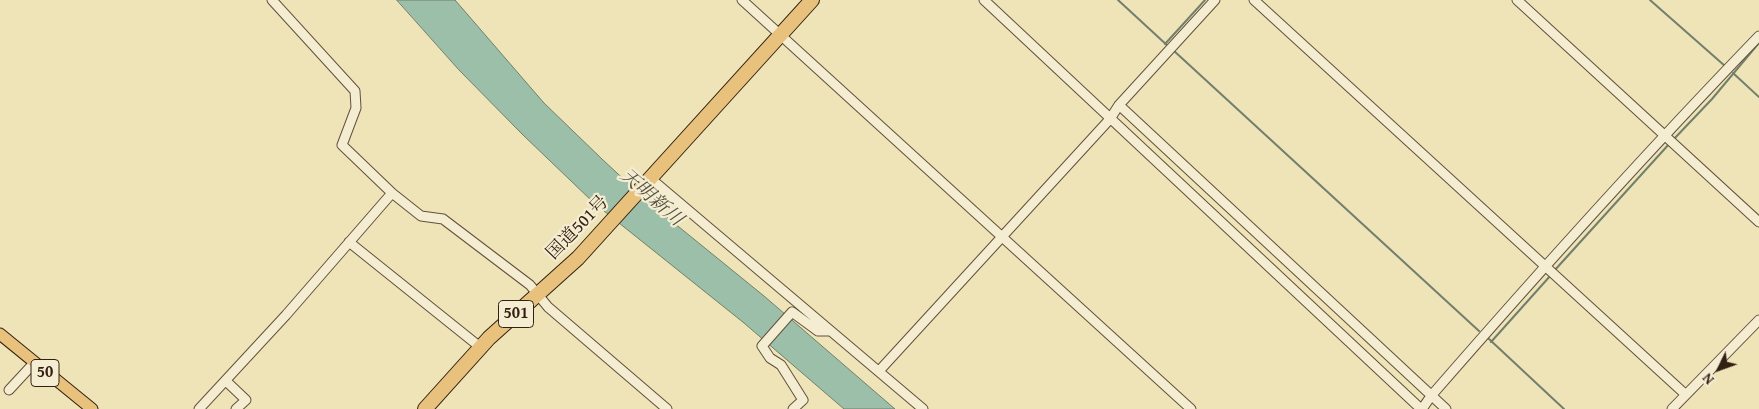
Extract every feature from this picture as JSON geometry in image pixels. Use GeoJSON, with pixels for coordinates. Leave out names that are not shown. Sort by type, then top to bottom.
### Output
{"type":"FeatureCollection","features":[{"type":"Feature","properties":{"kind":"highway","name":"国道501号"},"geometry":{"type":"LineString","coordinates":[[425,409],[480,346],[578,258],[812,0]]}},
{"type":"Feature","properties":{"kind":"main road","name":"50"},"geometry":{"type":"LineString","coordinates":[[0,334],[92,409]]}},
{"type":"Feature","properties":{"kind":"street"},"geometry":{"type":"LineString","coordinates":[[272,0],[355,90],[356,108],[342,145],[392,193],[421,216],[443,220],[530,285],[548,307],[667,409]]}},
{"type":"Feature","properties":{"kind":"street"},"geometry":{"type":"LineString","coordinates":[[742,0],[1191,409]]}},
{"type":"Feature","properties":{"kind":"street"},"geometry":{"type":"LineString","coordinates":[[984,0],[1422,409],[1431,396],[1545,266],[1664,134],[1759,36]]}},
{"type":"Feature","properties":{"kind":"street"},"geometry":{"type":"LineString","coordinates":[[879,371],[1110,119],[1119,105],[1215,0]]}},
{"type":"Feature","properties":{"kind":"street"},"geometry":{"type":"LineString","coordinates":[[1254,0],[1686,394]]}},
{"type":"Feature","properties":{"kind":"street"},"geometry":{"type":"LineString","coordinates":[[1517,0],[1759,222]]}},
{"type":"Feature","properties":{"kind":"street"},"geometry":{"type":"LineString","coordinates":[[1119,105],[1446,409]]}},
{"type":"Feature","properties":{"kind":"street"},"geometry":{"type":"LineString","coordinates":[[648,180],[923,409]]}},
{"type":"Feature","properties":{"kind":"street"},"geometry":{"type":"LineString","coordinates":[[198,409],[226,381],[392,193]]}},
{"type":"Feature","properties":{"kind":"street"},"geometry":{"type":"LineString","coordinates":[[349,242],[480,346]]}},
{"type":"Feature","properties":{"kind":"street"},"geometry":{"type":"LineString","coordinates":[[793,409],[804,400],[781,365],[770,358],[762,346],[792,312],[818,331],[829,331]]}},
{"type":"Feature","properties":{"kind":"street"},"geometry":{"type":"LineString","coordinates":[[1672,409],[1759,320]]}},
{"type":"Feature","properties":{"kind":"street"},"geometry":{"type":"LineString","coordinates":[[9,390],[34,363]]}},
{"type":"Feature","properties":{"kind":"street"},"geometry":{"type":"LineString","coordinates":[[226,381],[246,400],[236,409]]}},
{"type":"Feature","properties":{"kind":"shaded area"},"geometry":{"type":"Polygon","coordinates":[[[397,0],[455,0],[544,103],[647,201],[764,296],[895,409],[844,409],[744,323],[594,203],[459,70],[397,0]]]}},
{"type":"Feature","properties":{"kind":"waterway"},"geometry":{"type":"LineString","coordinates":[[1118,0],[1169,47]]}},
{"type":"Feature","properties":{"kind":"waterway"},"geometry":{"type":"LineString","coordinates":[[1165,44],[1205,0]]}},
{"type":"Feature","properties":{"kind":"waterway"},"geometry":{"type":"LineString","coordinates":[[1650,0],[1725,66]]}},
{"type":"Feature","properties":{"kind":"waterway"},"geometry":{"type":"LineString","coordinates":[[1673,140],[1712,99],[1759,43]]}},
{"type":"Feature","properties":{"kind":"waterway"},"geometry":{"type":"LineString","coordinates":[[1173,50],[1479,331]]}},
{"type":"Feature","properties":{"kind":"waterway"},"geometry":{"type":"LineString","coordinates":[[1733,73],[1759,97]]}},
{"type":"Feature","properties":{"kind":"waterway"},"geometry":{"type":"LineString","coordinates":[[1554,271],[1670,143]]}},
{"type":"Feature","properties":{"kind":"waterway"},"geometry":{"type":"LineString","coordinates":[[1491,342],[1551,275]]}},
{"type":"Feature","properties":{"kind":"waterway"},"geometry":{"type":"LineString","coordinates":[[1489,339],[1564,409]]}},
{"type":"Feature","properties":{"kind":"water label","name":"天明新川"},"geometry":{"type":"Point","coordinates":[651,198]}}]}
